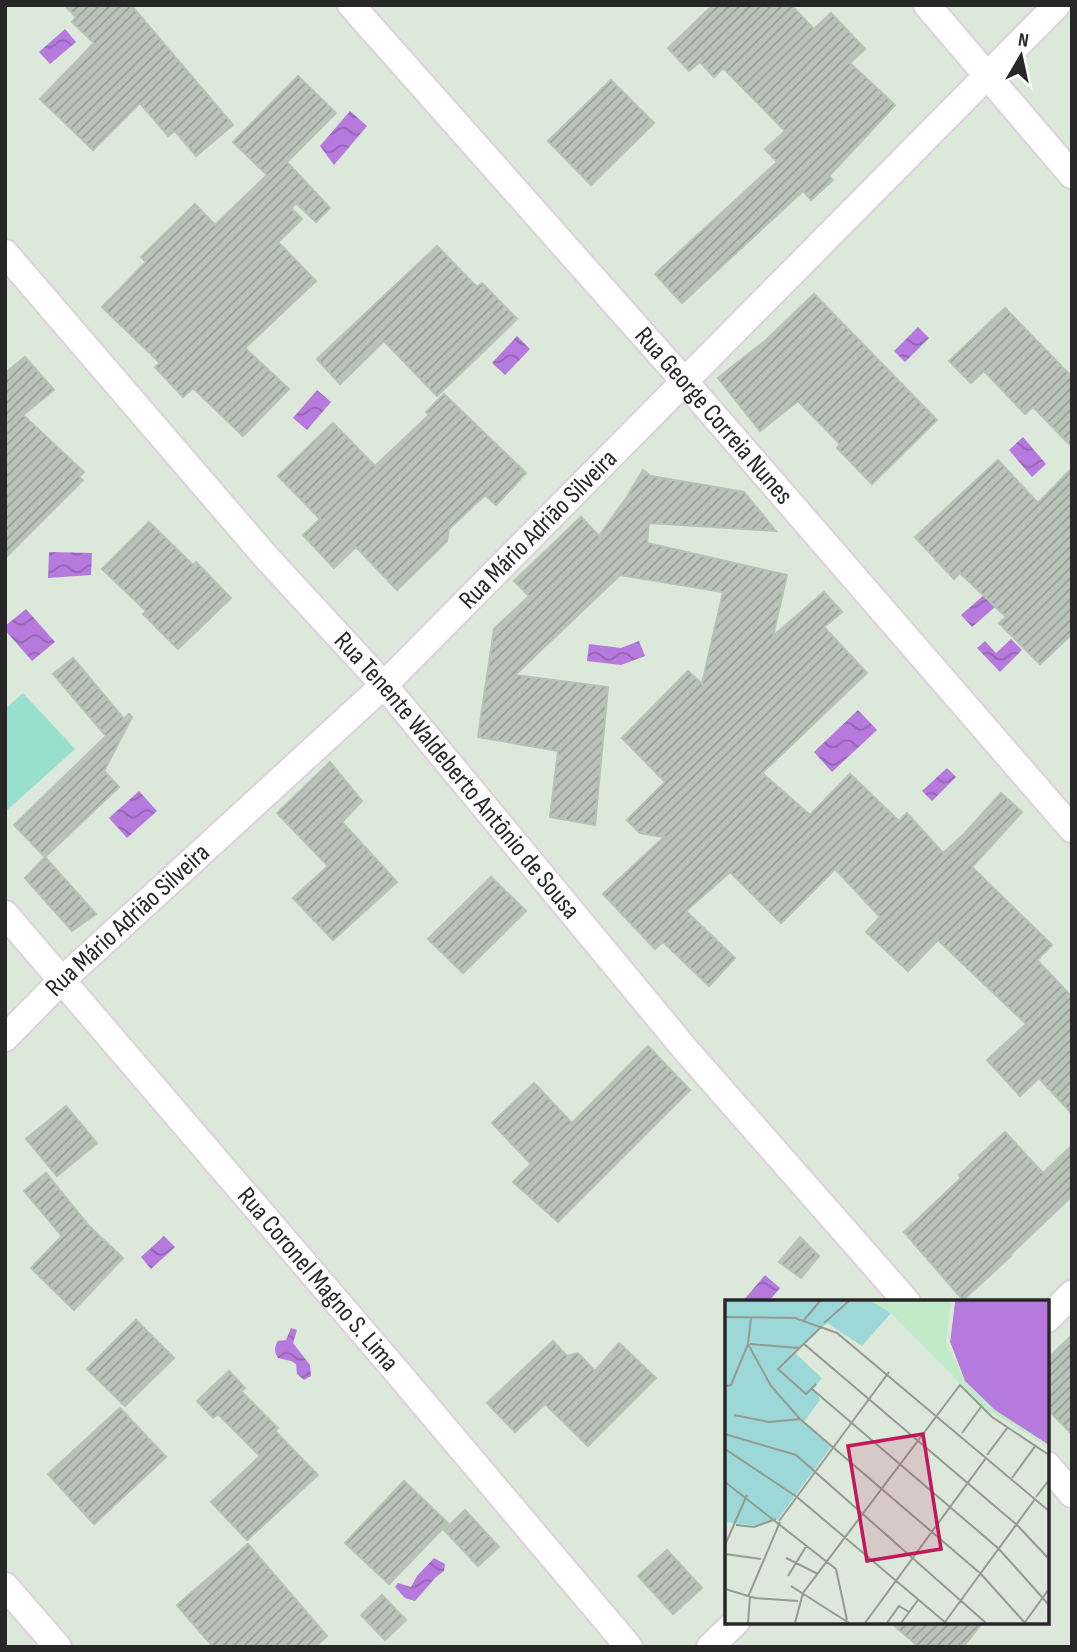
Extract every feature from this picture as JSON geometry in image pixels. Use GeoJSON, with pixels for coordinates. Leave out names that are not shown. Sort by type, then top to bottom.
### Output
{"type":"FeatureCollection","features":[{"type":"Feature","properties":{"kind":"street","name":"Rua George Correia Nunes"},"geometry":{"type":"LineString","coordinates":[[351,5],[685,382],[1072,829]]}},
{"type":"Feature","properties":{"kind":"street"},"geometry":{"type":"LineString","coordinates":[[927,5],[1072,175]]}},
{"type":"Feature","properties":{"kind":"street","name":"Rua Mário Adrião Silveira"},"geometry":{"type":"LineString","coordinates":[[5,1038],[61,981],[384,685],[1057,5]]}},
{"type":"Feature","properties":{"kind":"street","name":"Rua Tenente Waldeberto Antônio de Sousa"},"geometry":{"type":"LineString","coordinates":[[5,253],[266,557],[384,685],[685,1049],[905,1300]]}},
{"type":"Feature","properties":{"kind":"street","name":"Rua Coronel Magno S. Lima"},"geometry":{"type":"LineString","coordinates":[[5,914],[629,1647]]}},
{"type":"Feature","properties":{"kind":"street"},"geometry":{"type":"LineString","coordinates":[[1049,1317],[1072,1294]]}},
{"type":"Feature","properties":{"kind":"street"},"geometry":{"type":"LineString","coordinates":[[1049,1467],[1072,1494]]}},
{"type":"Feature","properties":{"kind":"street"},"geometry":{"type":"LineString","coordinates":[[5,1586],[58,1647]]}},
{"type":"Feature","properties":{"kind":"street"},"geometry":{"type":"LineString","coordinates":[[710,1647],[734,1624]]}},
{"type":"Feature","properties":{"kind":"shaded area"},"geometry":{"type":"Polygon","coordinates":[[[23,693],[75,749],[5,812],[5,709],[23,693]]]}},
{"type":"Feature","properties":{"kind":"water"},"geometry":{"type":"Polygon","coordinates":[[[65,29],[76,42],[50,64],[39,52],[65,29]]]}},
{"type":"Feature","properties":{"kind":"water"},"geometry":{"type":"Polygon","coordinates":[[[350,111],[367,126],[334,165],[320,146],[350,111]]]}},
{"type":"Feature","properties":{"kind":"water"},"geometry":{"type":"Polygon","coordinates":[[[918,327],[929,338],[905,362],[894,351],[918,327]]]}},
{"type":"Feature","properties":{"kind":"water"},"geometry":{"type":"Polygon","coordinates":[[[517,336],[530,349],[505,375],[492,363],[517,336]]]}},
{"type":"Feature","properties":{"kind":"water"},"geometry":{"type":"Polygon","coordinates":[[[317,390],[331,402],[307,430],[293,418],[317,390]]]}},
{"type":"Feature","properties":{"kind":"water"},"geometry":{"type":"Polygon","coordinates":[[[1023,437],[1046,464],[1032,477],[1009,450],[1023,437]]]}},
{"type":"Feature","properties":{"kind":"water"},"geometry":{"type":"Polygon","coordinates":[[[49,552],[92,553],[91,575],[48,578],[49,552]]]}},
{"type":"Feature","properties":{"kind":"water"},"geometry":{"type":"Polygon","coordinates":[[[984,595],[995,607],[972,627],[961,615],[984,595]]]}},
{"type":"Feature","properties":{"kind":"water"},"geometry":{"type":"Polygon","coordinates":[[[26,609],[55,642],[32,661],[5,630],[5,626],[26,609]]]}},
{"type":"Feature","properties":{"kind":"water"},"geometry":{"type":"Polygon","coordinates":[[[1011,639],[1022,650],[1000,672],[977,648],[985,641],[996,653],[1011,639]]]}},
{"type":"Feature","properties":{"kind":"water"},"geometry":{"type":"Polygon","coordinates":[[[639,641],[645,656],[621,665],[587,661],[589,644],[621,648],[639,641]]]}},
{"type":"Feature","properties":{"kind":"water"},"geometry":{"type":"Polygon","coordinates":[[[858,710],[877,730],[832,772],[814,752],[858,710]]]}},
{"type":"Feature","properties":{"kind":"water"},"geometry":{"type":"Polygon","coordinates":[[[947,768],[956,777],[932,801],[922,791],[947,768]]]}},
{"type":"Feature","properties":{"kind":"water"},"geometry":{"type":"Polygon","coordinates":[[[139,791],[157,811],[127,838],[109,818],[139,791]]]}},
{"type":"Feature","properties":{"kind":"water"},"geometry":{"type":"Polygon","coordinates":[[[164,1236],[175,1247],[151,1269],[141,1257],[164,1236]]]}},
{"type":"Feature","properties":{"kind":"water"},"geometry":{"type":"Polygon","coordinates":[[[765,1275],[780,1288],[770,1300],[744,1300],[765,1275]]]}},
{"type":"Feature","properties":{"kind":"water"},"geometry":{"type":"Polygon","coordinates":[[[291,1328],[297,1330],[293,1343],[310,1365],[311,1376],[304,1380],[297,1374],[296,1364],[278,1358],[275,1352],[278,1341],[286,1340],[291,1328]]]}},
{"type":"Feature","properties":{"kind":"water"},"geometry":{"type":"Polygon","coordinates":[[[434,1558],[445,1564],[444,1571],[415,1601],[405,1598],[395,1587],[398,1583],[411,1587],[417,1576],[434,1558]]]}},
{"type":"Feature","properties":{"kind":"building"},"geometry":{"type":"Polygon","coordinates":[[[64,5],[131,5],[233,125],[196,156],[175,131],[168,136],[140,103],[93,150],[40,99],[94,43],[72,22],[76,17],[64,5]]]}},
{"type":"Feature","properties":{"kind":"building"},"geometry":{"type":"Polygon","coordinates":[[[713,5],[791,5],[814,29],[831,13],[865,49],[850,63],[895,105],[829,176],[833,180],[811,200],[803,191],[682,303],[655,274],[777,162],[765,149],[785,131],[723,68],[714,77],[700,62],[689,71],[668,48],[713,5]]]}},
{"type":"Feature","properties":{"kind":"building"},"geometry":{"type":"Polygon","coordinates":[[[298,76],[336,113],[287,162],[330,208],[316,222],[296,203],[291,208],[302,219],[278,242],[316,281],[245,348],[289,389],[243,436],[193,388],[183,397],[155,367],[160,363],[102,307],[146,262],[141,257],[195,204],[215,225],[267,175],[233,142],[298,76]]]}},
{"type":"Feature","properties":{"kind":"building"},"geometry":{"type":"Polygon","coordinates":[[[611,80],[654,123],[591,185],[548,141],[611,80]]]}},
{"type":"Feature","properties":{"kind":"building"},"geometry":{"type":"Polygon","coordinates":[[[437,246],[477,287],[482,283],[517,319],[437,396],[384,341],[340,384],[317,359],[437,246]]]}},
{"type":"Feature","properties":{"kind":"building"},"geometry":{"type":"Polygon","coordinates":[[[814,294],[937,420],[872,484],[837,448],[840,444],[798,401],[760,431],[718,378],[766,340],[814,294]]]}},
{"type":"Feature","properties":{"kind":"building"},"geometry":{"type":"Polygon","coordinates":[[[1005,308],[1072,377],[1072,447],[1033,407],[1025,414],[984,371],[971,383],[949,361],[1005,308]]]}},
{"type":"Feature","properties":{"kind":"building"},"geometry":{"type":"Polygon","coordinates":[[[25,357],[54,390],[23,415],[84,472],[79,477],[83,480],[5,558],[5,373],[25,357]]]}},
{"type":"Feature","properties":{"kind":"building"},"geometry":{"type":"Polygon","coordinates":[[[444,394],[526,473],[496,505],[485,495],[449,529],[447,541],[397,590],[356,547],[334,568],[303,535],[320,519],[278,476],[333,423],[375,466],[429,415],[426,412],[444,394]]]}},
{"type":"Feature","properties":{"kind":"building"},"geometry":{"type":"Polygon","coordinates":[[[998,460],[1038,503],[1072,468],[1072,634],[1040,664],[999,623],[1006,617],[960,573],[954,579],[915,537],[998,460]]]}},
{"type":"Feature","properties":{"kind":"building"},"geometry":{"type":"Polygon","coordinates":[[[643,470],[651,476],[744,492],[776,531],[649,523],[647,543],[787,575],[773,636],[824,592],[842,612],[824,627],[867,673],[762,773],[810,815],[850,774],[899,821],[907,813],[943,853],[1001,793],[1022,812],[972,867],[1052,945],[1037,960],[1072,997],[1072,1114],[1039,1078],[1020,1096],[987,1060],[1026,1024],[938,940],[908,971],[866,932],[880,917],[835,869],[781,923],[730,872],[686,911],[735,958],[709,986],[663,942],[655,949],[603,894],[664,837],[640,833],[627,820],[665,782],[622,738],[688,671],[702,684],[723,592],[620,575],[515,675],[608,687],[595,825],[550,817],[558,751],[478,737],[494,629],[529,596],[514,581],[581,517],[599,536],[643,470]]]}},
{"type":"Feature","properties":{"kind":"building"},"geometry":{"type":"Polygon","coordinates":[[[149,522],[193,565],[196,562],[231,598],[178,649],[143,614],[146,611],[102,569],[149,522]]]}},
{"type":"Feature","properties":{"kind":"building"},"geometry":{"type":"Polygon","coordinates":[[[73,658],[124,719],[129,714],[132,717],[104,771],[119,787],[45,857],[14,825],[106,736],[53,674],[73,658]]]}},
{"type":"Feature","properties":{"kind":"building"},"geometry":{"type":"Polygon","coordinates":[[[330,762],[362,801],[342,822],[397,882],[333,940],[293,898],[328,866],[277,813],[330,762]]]}},
{"type":"Feature","properties":{"kind":"building"},"geometry":{"type":"Polygon","coordinates":[[[45,857],[96,914],[72,931],[25,878],[45,857]]]}},
{"type":"Feature","properties":{"kind":"building"},"geometry":{"type":"Polygon","coordinates":[[[491,877],[526,911],[463,973],[428,939],[491,877]]]}},
{"type":"Feature","properties":{"kind":"building"},"geometry":{"type":"Polygon","coordinates":[[[648,1046],[690,1090],[558,1222],[513,1182],[531,1164],[492,1123],[534,1083],[572,1123],[648,1046]]]}},
{"type":"Feature","properties":{"kind":"building"},"geometry":{"type":"Polygon","coordinates":[[[66,1106],[97,1143],[57,1176],[26,1139],[66,1106]]]}},
{"type":"Feature","properties":{"kind":"building"},"geometry":{"type":"Polygon","coordinates":[[[1005,1132],[1043,1173],[1072,1145],[1072,1196],[963,1300],[904,1232],[1005,1132]]]}},
{"type":"Feature","properties":{"kind":"building"},"geometry":{"type":"Polygon","coordinates":[[[46,1173],[89,1226],[123,1258],[74,1310],[31,1268],[62,1236],[24,1191],[46,1173]]]}},
{"type":"Feature","properties":{"kind":"building"},"geometry":{"type":"Polygon","coordinates":[[[800,1237],[819,1256],[801,1278],[779,1262],[800,1237]]]}},
{"type":"Feature","properties":{"kind":"building"},"geometry":{"type":"Polygon","coordinates":[[[136,1320],[174,1358],[125,1406],[87,1369],[136,1320]]]}},
{"type":"Feature","properties":{"kind":"building"},"geometry":{"type":"Polygon","coordinates":[[[1072,1335],[1072,1434],[1049,1411],[1049,1357],[1072,1335]]]}},
{"type":"Feature","properties":{"kind":"building"},"geometry":{"type":"Polygon","coordinates":[[[553,1341],[567,1356],[578,1353],[595,1371],[619,1343],[656,1378],[588,1446],[545,1404],[515,1432],[487,1403],[553,1341]]]}},
{"type":"Feature","properties":{"kind":"building"},"geometry":{"type":"Polygon","coordinates":[[[229,1371],[245,1388],[241,1391],[278,1428],[275,1431],[318,1475],[247,1540],[211,1502],[260,1456],[218,1414],[213,1418],[197,1401],[229,1371]]]}},
{"type":"Feature","properties":{"kind":"building"},"geometry":{"type":"Polygon","coordinates":[[[120,1408],[166,1457],[94,1524],[48,1474],[120,1408]]]}},
{"type":"Feature","properties":{"kind":"building"},"geometry":{"type":"Polygon","coordinates":[[[404,1481],[448,1523],[389,1584],[345,1543],[404,1481]]]}},
{"type":"Feature","properties":{"kind":"building"},"geometry":{"type":"Polygon","coordinates":[[[465,1510],[499,1547],[478,1566],[444,1530],[465,1510]]]}},
{"type":"Feature","properties":{"kind":"building"},"geometry":{"type":"Polygon","coordinates":[[[248,1544],[327,1636],[315,1647],[213,1647],[177,1605],[248,1544]]]}},
{"type":"Feature","properties":{"kind":"building"},"geometry":{"type":"Polygon","coordinates":[[[667,1550],[702,1588],[673,1614],[638,1576],[667,1550]]]}},
{"type":"Feature","properties":{"kind":"building"},"geometry":{"type":"Polygon","coordinates":[[[382,1595],[406,1620],[385,1640],[361,1615],[382,1595]]]}},
{"type":"Feature","properties":{"kind":"building"},"geometry":{"type":"Polygon","coordinates":[[[892,1624],[981,1624],[963,1647],[919,1647],[892,1624]]]}}]}
